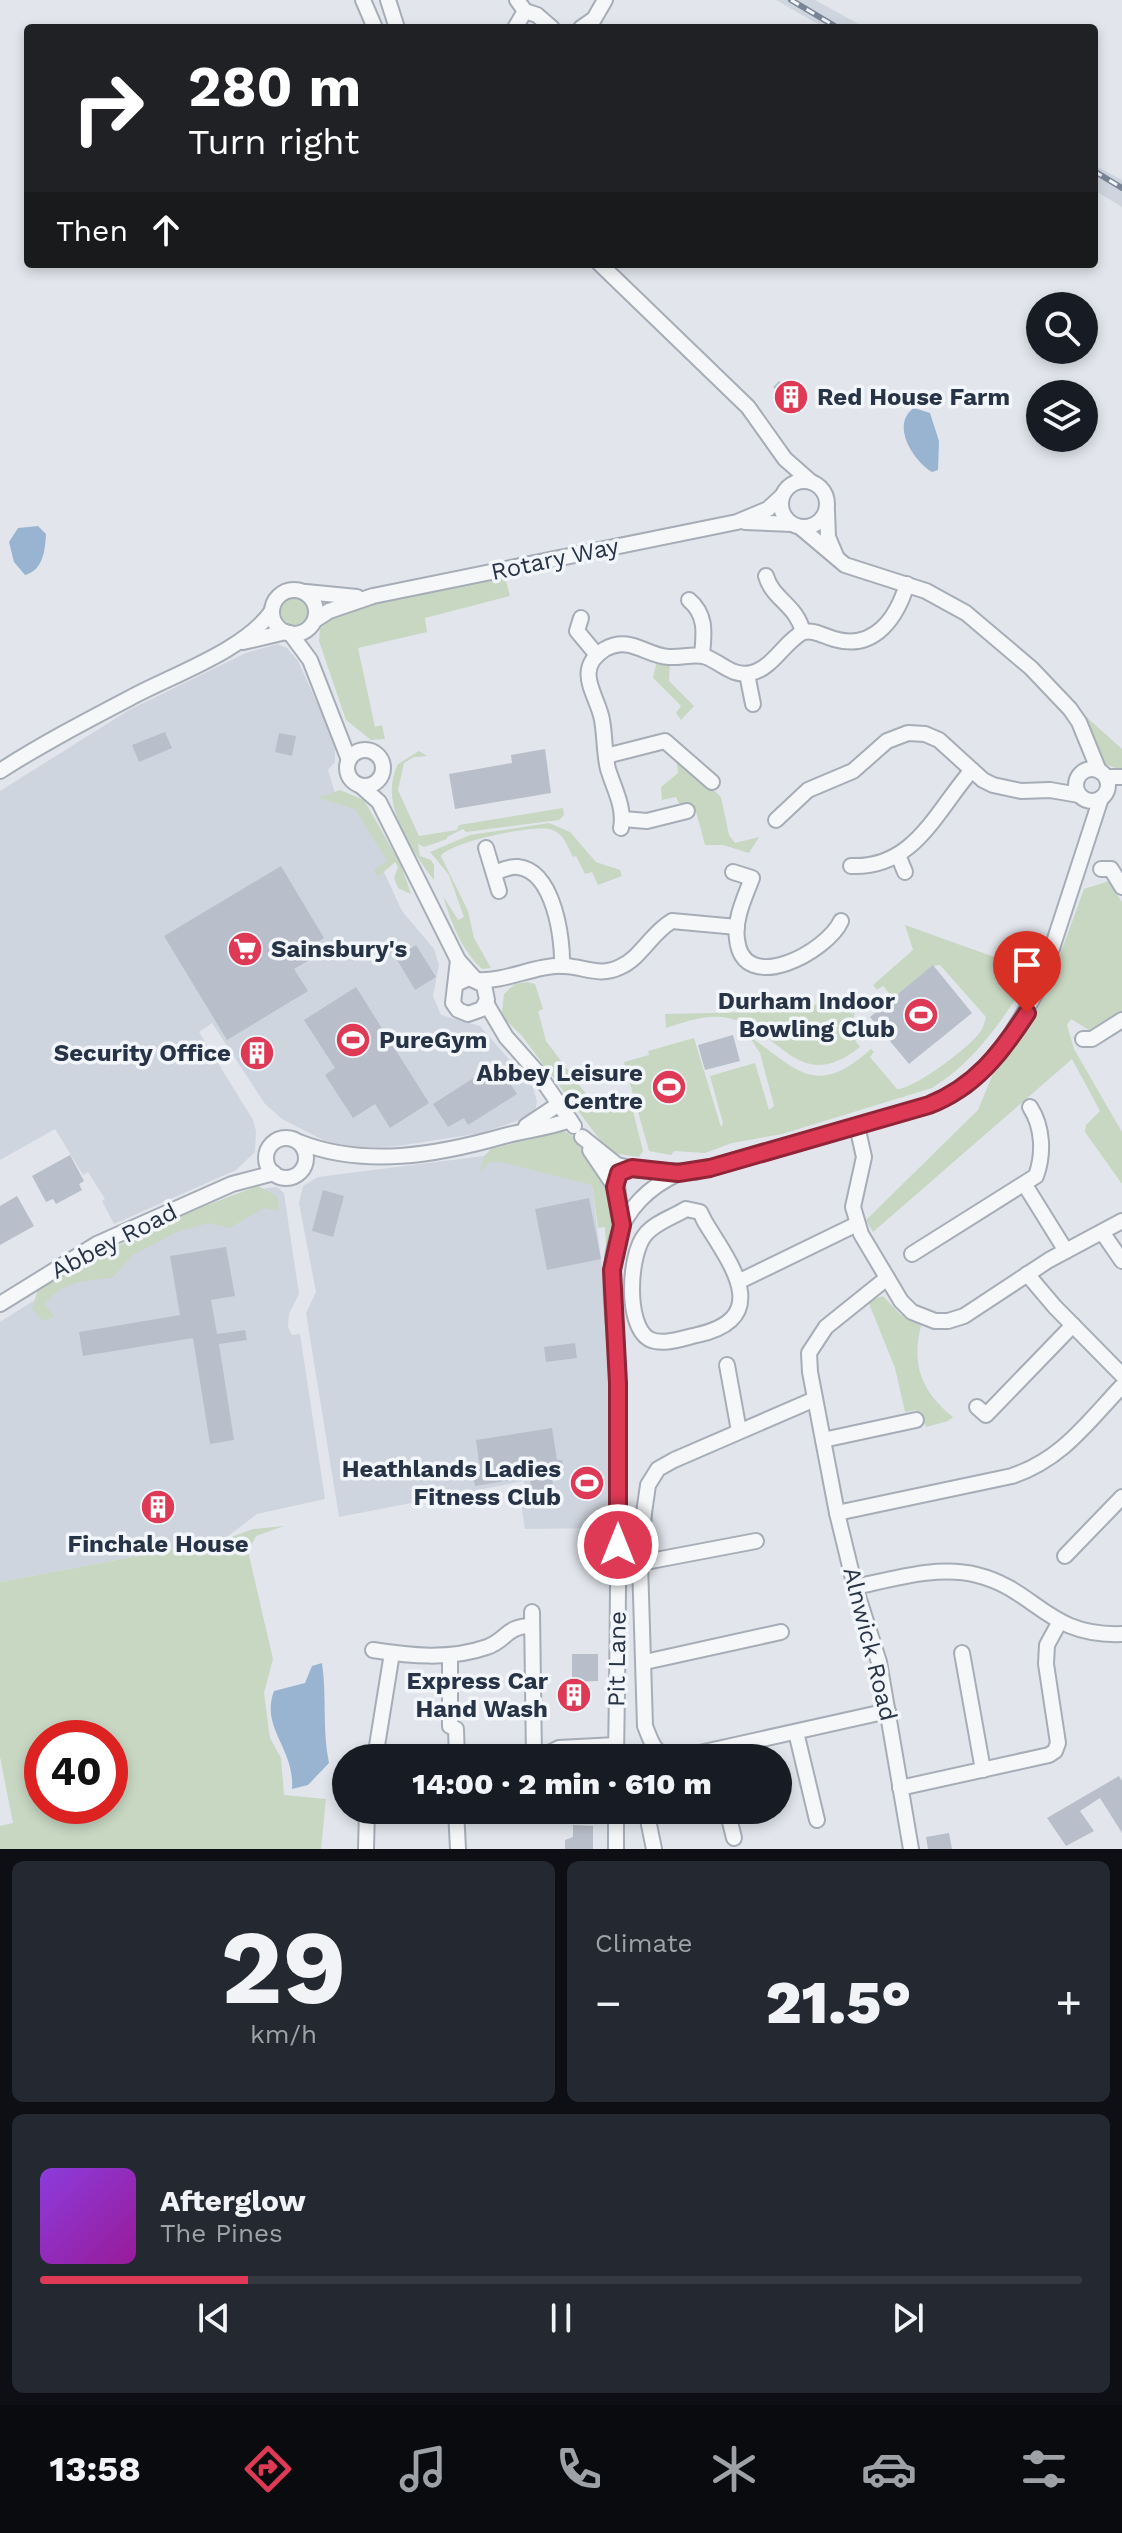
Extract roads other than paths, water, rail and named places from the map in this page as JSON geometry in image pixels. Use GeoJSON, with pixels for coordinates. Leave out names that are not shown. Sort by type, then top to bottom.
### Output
{"type":"FeatureCollection","features":[{"type":"Feature","properties":{"kind":"street"},"geometry":{"type":"LineString","coordinates":[[363,0],[373,24]]}},
{"type":"Feature","properties":{"kind":"street"},"geometry":{"type":"LineString","coordinates":[[396,24],[389,4],[407,0]]}},
{"type":"Feature","properties":{"kind":"street"},"geometry":{"type":"LineString","coordinates":[[587,24],[594,19],[605,0]]}},
{"type":"Feature","properties":{"kind":"street"},"geometry":{"type":"LineString","coordinates":[[521,5],[547,24]]}},
{"type":"Feature","properties":{"kind":"street"},"geometry":{"type":"LineString","coordinates":[[604,268],[748,407],[785,459],[823,491],[828,537],[838,560]]}},
{"type":"Feature","properties":{"kind":"street"},"geometry":{"type":"LineString","coordinates":[[582,1137],[609,1162],[635,1169],[678,1173],[710,1168],[948,1097],[981,1073],[1000,1053],[1039,988],[1090,829],[1103,784],[1079,722],[1059,696],[999,640],[947,600],[907,584],[855,570],[797,526],[782,513],[785,459]]}},
{"type":"Feature","properties":{"kind":"street"},"geometry":{"type":"LineString","coordinates":[[783,494],[795,482],[810,481]]}},
{"type":"Feature","properties":{"kind":"street","name":"Rotary Way"},"geometry":{"type":"LineString","coordinates":[[737,522],[768,509],[783,494]]}},
{"type":"Feature","properties":{"kind":"street"},"geometry":{"type":"LineString","coordinates":[[797,526],[817,523],[827,510]]}},
{"type":"Feature","properties":{"kind":"street","name":"Rotary Way"},"geometry":{"type":"LineString","coordinates":[[314,623],[329,611],[373,596],[737,522],[780,521],[797,526]]}},
{"type":"Feature","properties":{"kind":"street"},"geometry":{"type":"LineString","coordinates":[[687,811],[622,824],[606,756],[602,718],[589,686],[591,665],[597,655],[623,643],[662,656],[702,655],[726,669],[747,674],[765,667],[803,632],[816,632],[846,641],[882,630],[895,615],[907,584]]}},
{"type":"Feature","properties":{"kind":"street"},"geometry":{"type":"LineString","coordinates":[[766,586],[796,611],[803,632]]}},
{"type":"Feature","properties":{"kind":"street"},"geometry":{"type":"LineString","coordinates":[[0,771],[64,733],[231,646],[263,624],[274,603],[286,591],[303,592],[316,607],[310,660]]}},
{"type":"Feature","properties":{"kind":"street","name":"Rotary Way"},"geometry":{"type":"LineString","coordinates":[[303,592],[347,597],[373,596]]}},
{"type":"Feature","properties":{"kind":"street"},"geometry":{"type":"LineString","coordinates":[[698,605],[704,632],[702,655]]}},
{"type":"Feature","properties":{"kind":"street"},"geometry":{"type":"LineString","coordinates":[[272,611],[274,620],[310,660],[340,733],[349,760],[348,774],[379,802],[458,960],[484,985],[487,1002],[506,1037],[537,1072],[601,1170],[616,1190],[629,1200],[678,1173]]}},
{"type":"Feature","properties":{"kind":"street"},"geometry":{"type":"LineString","coordinates":[[231,646],[288,633],[302,633],[314,623]]}},
{"type":"Feature","properties":{"kind":"street"},"geometry":{"type":"LineString","coordinates":[[575,627],[597,655]]}},
{"type":"Feature","properties":{"kind":"street"},"geometry":{"type":"LineString","coordinates":[[747,674],[753,704]]}},
{"type":"Feature","properties":{"kind":"street"},"geometry":{"type":"LineString","coordinates":[[665,741],[670,726]]}},
{"type":"Feature","properties":{"kind":"street"},"geometry":{"type":"LineString","coordinates":[[340,733],[381,761],[379,802]]}},
{"type":"Feature","properties":{"kind":"street"},"geometry":{"type":"LineString","coordinates":[[776,820],[808,790],[853,771],[887,741],[904,733],[925,734],[939,740],[983,780],[1005,789],[1050,790],[1080,786]]}},
{"type":"Feature","properties":{"kind":"street"},"geometry":{"type":"LineString","coordinates":[[606,756],[665,741]]}},
{"type":"Feature","properties":{"kind":"street"},"geometry":{"type":"LineString","coordinates":[[665,741],[712,782]]}},
{"type":"Feature","properties":{"kind":"street"},"geometry":{"type":"LineString","coordinates":[[1087,743],[1080,786],[1090,829]]}},
{"type":"Feature","properties":{"kind":"street"},"geometry":{"type":"LineString","coordinates":[[349,760],[367,750]]}},
{"type":"Feature","properties":{"kind":"street"},"geometry":{"type":"LineString","coordinates":[[1080,786],[1090,769],[1103,784]]}},
{"type":"Feature","properties":{"kind":"street"},"geometry":{"type":"LineString","coordinates":[[851,866],[872,864],[898,855],[923,837],[950,795],[972,770]]}},
{"type":"Feature","properties":{"kind":"street"},"geometry":{"type":"LineString","coordinates":[[361,786],[374,784],[381,777]]}},
{"type":"Feature","properties":{"kind":"street"},"geometry":{"type":"LineString","coordinates":[[1080,786],[1095,800],[1103,784],[1122,779]]}},
{"type":"Feature","properties":{"kind":"street"},"geometry":{"type":"LineString","coordinates":[[486,848],[499,891]]}},
{"type":"Feature","properties":{"kind":"street"},"geometry":{"type":"LineString","coordinates":[[898,855],[905,872]]}},
{"type":"Feature","properties":{"kind":"street"},"geometry":{"type":"LineString","coordinates":[[494,873],[514,867],[523,868],[547,892],[558,919],[562,966]]}},
{"type":"Feature","properties":{"kind":"street"},"geometry":{"type":"LineString","coordinates":[[1101,869],[1111,869],[1122,887]]}},
{"type":"Feature","properties":{"kind":"street"},"geometry":{"type":"LineString","coordinates":[[733,872],[752,878],[737,927],[738,946],[746,960],[768,968],[814,951],[841,927]]}},
{"type":"Feature","properties":{"kind":"street"},"geometry":{"type":"LineString","coordinates":[[456,984],[462,980],[508,978],[562,966],[599,972],[620,967],[672,921],[737,927]]}},
{"type":"Feature","properties":{"kind":"street"},"geometry":{"type":"LineString","coordinates":[[458,960],[453,1003],[458,1010],[506,1037]]}},
{"type":"Feature","properties":{"kind":"street"},"geometry":{"type":"LineString","coordinates":[[468,1014],[478,1012],[508,978]]}},
{"type":"Feature","properties":{"kind":"street"},"geometry":{"type":"LineString","coordinates":[[1083,1039],[1092,1039],[1122,1020]]}},
{"type":"Feature","properties":{"kind":"street"},"geometry":{"type":"LineString","coordinates":[[506,1136],[534,1122],[559,1104]]}},
{"type":"Feature","properties":{"kind":"street"},"geometry":{"type":"LineString","coordinates":[[912,1254],[1036,1176],[1040,1165],[1040,1127],[1030,1107]]}},
{"type":"Feature","properties":{"kind":"street"},"geometry":{"type":"LineString","coordinates":[[232,1184],[274,1173],[288,1177],[320,1159],[341,1156],[392,1157],[469,1145],[570,1120]]}},
{"type":"Feature","properties":{"kind":"street"},"geometry":{"type":"LineString","coordinates":[[857,1126],[864,1157],[854,1199],[857,1224],[901,1301],[922,1318],[948,1321],[964,1316],[1027,1274],[1122,1221]]}},
{"type":"Feature","properties":{"kind":"street"},"geometry":{"type":"LineString","coordinates":[[232,1184],[266,1156],[277,1140],[286,1138],[341,1156]]}},
{"type":"Feature","properties":{"kind":"street"},"geometry":{"type":"LineString","coordinates":[[299,1142],[306,1155],[303,1169]]}},
{"type":"Feature","properties":{"kind":"street"},"geometry":{"type":"LineString","coordinates":[[266,1156],[274,1173]]}},
{"type":"Feature","properties":{"kind":"street"},"geometry":{"type":"LineString","coordinates":[[616,1190],[619,1173],[635,1169]]}},
{"type":"Feature","properties":{"kind":"street"},"geometry":{"type":"LineString","coordinates":[[635,1169],[647,1181],[644,1194]]}},
{"type":"Feature","properties":{"kind":"street","name":"Abbey Road"},"geometry":{"type":"LineString","coordinates":[[0,1304],[97,1244],[232,1184]]}},
{"type":"Feature","properties":{"kind":"street"},"geometry":{"type":"LineString","coordinates":[[1025,1185],[1066,1251]]}},
{"type":"Feature","properties":{"kind":"street","name":"Pit Lane"},"geometry":{"type":"LineString","coordinates":[[616,1190],[622,1225],[612,1270],[618,1383],[616,1744]]}},
{"type":"Feature","properties":{"kind":"street","name":"Pit Lane"},"geometry":{"type":"LineString","coordinates":[[622,1225],[644,1194]]}},
{"type":"Feature","properties":{"kind":"street"},"geometry":{"type":"LineString","coordinates":[[686,1209],[700,1212],[740,1281],[742,1300],[738,1310],[718,1328],[665,1342],[653,1340],[642,1331],[631,1282],[642,1239],[650,1229],[686,1209]]}},
{"type":"Feature","properties":{"kind":"street"},"geometry":{"type":"LineString","coordinates":[[740,1281],[857,1224]]}},
{"type":"Feature","properties":{"kind":"street"},"geometry":{"type":"LineString","coordinates":[[1102,1232],[1122,1261]]}},
{"type":"Feature","properties":{"kind":"street"},"geometry":{"type":"LineString","coordinates":[[1027,1274],[1122,1375]]}},
{"type":"Feature","properties":{"kind":"street","name":"Alnwick Road"},"geometry":{"type":"LineString","coordinates":[[887,1278],[826,1327],[809,1353],[837,1513],[855,1587],[879,1662],[911,1849]]}},
{"type":"Feature","properties":{"kind":"street"},"geometry":{"type":"LineString","coordinates":[[977,1407],[986,1415],[1073,1325]]}},
{"type":"Feature","properties":{"kind":"street"},"geometry":{"type":"LineString","coordinates":[[727,1365],[739,1431]]}},
{"type":"Feature","properties":{"kind":"street"},"geometry":{"type":"LineString","coordinates":[[837,1513],[1012,1476],[1036,1467],[1054,1456],[1122,1386]]}},
{"type":"Feature","properties":{"kind":"street"},"geometry":{"type":"LineString","coordinates":[[648,1744],[645,1726],[640,1563],[648,1485],[658,1469],[815,1399]]}},
{"type":"Feature","properties":{"kind":"street"},"geometry":{"type":"LineString","coordinates":[[823,1440],[916,1420]]}},
{"type":"Feature","properties":{"kind":"street"},"geometry":{"type":"LineString","coordinates":[[1065,1556],[1122,1497]]}},
{"type":"Feature","properties":{"kind":"street"},"geometry":{"type":"LineString","coordinates":[[640,1563],[756,1541]]}},
{"type":"Feature","properties":{"kind":"street"},"geometry":{"type":"LineString","coordinates":[[855,1587],[947,1571],[976,1574],[1015,1593],[1059,1623],[1085,1632],[1122,1634]]}},
{"type":"Feature","properties":{"kind":"street"},"geometry":{"type":"LineString","coordinates":[[373,1650],[415,1656],[450,1655],[490,1646],[511,1629],[532,1619],[536,1744]]}},
{"type":"Feature","properties":{"kind":"street"},"geometry":{"type":"LineString","coordinates":[[900,1788],[1049,1755],[1055,1751],[1058,1743],[1046,1664],[1047,1645],[1059,1623]]}},
{"type":"Feature","properties":{"kind":"street"},"geometry":{"type":"LineString","coordinates":[[645,1662],[781,1632]]}},
{"type":"Feature","properties":{"kind":"street"},"geometry":{"type":"LineString","coordinates":[[377,1744],[392,1653]]}},
{"type":"Feature","properties":{"kind":"street"},"geometry":{"type":"LineString","coordinates":[[962,1653],[983,1770]]}},
{"type":"Feature","properties":{"kind":"street"},"geometry":{"type":"LineString","coordinates":[[450,1655],[450,1726],[456,1729],[457,1744]]}},
{"type":"Feature","properties":{"kind":"street"},"geometry":{"type":"LineString","coordinates":[[751,1744],[888,1711]]}},
{"type":"Feature","properties":{"kind":"street"},"geometry":{"type":"LineString","coordinates":[[796,1732],[817,1820]]}},
{"type":"Feature","properties":{"kind":"street"},"geometry":{"type":"LineString","coordinates":[[366,1849],[367,1824]]}},
{"type":"Feature","properties":{"kind":"street"},"geometry":{"type":"LineString","coordinates":[[457,1824],[458,1849]]}},
{"type":"Feature","properties":{"kind":"street"},"geometry":{"type":"LineString","coordinates":[[616,1824],[616,1849]]}},
{"type":"Feature","properties":{"kind":"street"},"geometry":{"type":"LineString","coordinates":[[647,1824],[649,1845]]}},
{"type":"Feature","properties":{"kind":"street"},"geometry":{"type":"LineString","coordinates":[[730,1824],[734,1838]]}},
{"type":"Feature","properties":{"kind":"water"},"geometry":{"type":"Polygon","coordinates":[[[914,408],[930,413],[939,441],[938,470],[932,472],[918,460],[904,432],[907,415],[914,408]]]}},
{"type":"Feature","properties":{"kind":"water"},"geometry":{"type":"Polygon","coordinates":[[[38,526],[46,534],[44,553],[36,569],[25,575],[14,562],[9,542],[18,528],[38,526]]]}},
{"type":"Feature","properties":{"kind":"water"},"geometry":{"type":"Polygon","coordinates":[[[322,1663],[329,1763],[308,1785],[292,1789],[292,1775],[271,1716],[274,1691],[305,1683],[312,1666],[322,1663]]]}},
{"type":"Feature","properties":{"kind":"railway"},"geometry":{"type":"LineString","coordinates":[[791,0],[831,24]]}},
{"type":"Feature","properties":{"kind":"railway"},"geometry":{"type":"LineString","coordinates":[[1098,173],[1122,188]]}},
{"type":"Feature","properties":{"kind":"place","name":"Red House Farm"},"geometry":{"type":"Point","coordinates":[791,397]}},
{"type":"Feature","properties":{"kind":"place","name":"Sainsbury's"},"geometry":{"type":"Point","coordinates":[245,949]}},
{"type":"Feature","properties":{"kind":"place","name":"Durham Indoor Bowling Club"},"geometry":{"type":"Point","coordinates":[921,1015]}},
{"type":"Feature","properties":{"kind":"place","name":"PureGym"},"geometry":{"type":"Point","coordinates":[353,1040]}},
{"type":"Feature","properties":{"kind":"place","name":"Security Office"},"geometry":{"type":"Point","coordinates":[257,1053]}},
{"type":"Feature","properties":{"kind":"place","name":"Abbey Leisure Centre"},"geometry":{"type":"Point","coordinates":[669,1087]}},
{"type":"Feature","properties":{"kind":"place","name":"Heathlands Ladies Fitness Club"},"geometry":{"type":"Point","coordinates":[587,1483]}},
{"type":"Feature","properties":{"kind":"place","name":"Finchale House"},"geometry":{"type":"Point","coordinates":[158,1507]}},
{"type":"Feature","properties":{"kind":"place","name":"Express Car Hand Wash"},"geometry":{"type":"Point","coordinates":[574,1695]}}]}
